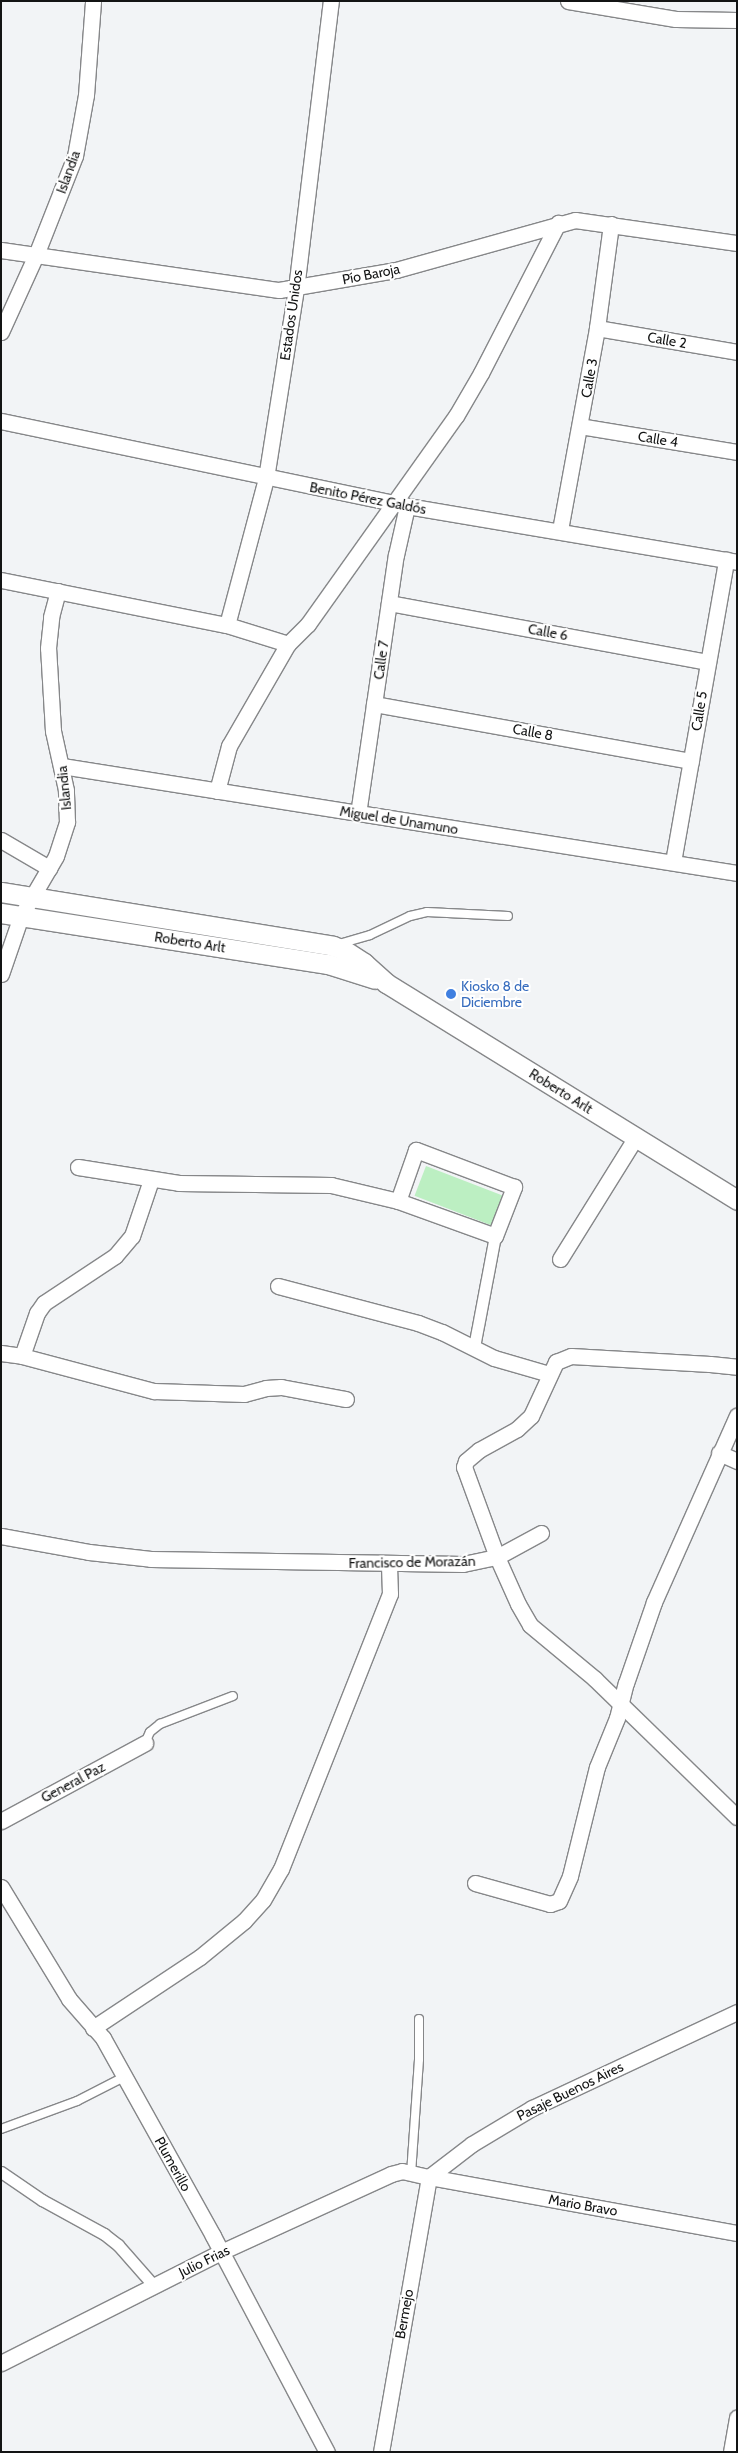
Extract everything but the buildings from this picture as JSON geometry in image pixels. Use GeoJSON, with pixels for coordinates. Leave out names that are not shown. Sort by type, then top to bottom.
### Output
{"type":"FeatureCollection","features":[{"type":"Feature","properties":{"kind":"street","name":"Islandia"},"geometry":{"type":"LineString","coordinates":[[1,332],[36,255],[79,140],[86,95],[93,1]]}},
{"type":"Feature","properties":{"kind":"street","name":"Estados Unidos"},"geometry":{"type":"LineString","coordinates":[[227,625],[266,478],[296,289],[331,1]]}},
{"type":"Feature","properties":{"kind":"street"},"geometry":{"type":"LineString","coordinates":[[568,1],[630,6],[676,20],[737,20]]}},
{"type":"Feature","properties":{"kind":"street","name":"Pío Baroja"},"geometry":{"type":"LineString","coordinates":[[1,250],[266,290],[296,289],[396,270],[558,223],[586,220],[737,242]]}},
{"type":"Feature","properties":{"kind":"street"},"geometry":{"type":"LineString","coordinates":[[217,791],[230,746],[288,644],[308,624],[365,546],[400,504],[471,390],[558,223]]}},
{"type":"Feature","properties":{"kind":"street","name":"Calle 3"},"geometry":{"type":"LineString","coordinates":[[560,530],[598,328],[611,224]]}},
{"type":"Feature","properties":{"kind":"street","name":"Calle 2"},"geometry":{"type":"LineString","coordinates":[[598,328],[737,352]]}},
{"type":"Feature","properties":{"kind":"street","name":"Benito Pérez Galdós"},"geometry":{"type":"LineString","coordinates":[[1,420],[266,478],[400,504],[560,530],[731,561]]}},
{"type":"Feature","properties":{"kind":"street","name":"Calle 4"},"geometry":{"type":"LineString","coordinates":[[580,426],[737,452]]}},
{"type":"Feature","properties":{"kind":"street","name":"Calle 7"},"geometry":{"type":"LineString","coordinates":[[358,814],[389,603],[400,504]]}},
{"type":"Feature","properties":{"kind":"street","name":"Calle 5"},"geometry":{"type":"LineString","coordinates":[[673,862],[708,662],[731,561]]}},
{"type":"Feature","properties":{"kind":"street"},"geometry":{"type":"LineString","coordinates":[[1,580],[227,625],[288,644]]}},
{"type":"Feature","properties":{"kind":"street","name":"Islandia"},"geometry":{"type":"LineString","coordinates":[[1,974],[21,916],[56,856],[67,822],[68,811],[62,766],[53,731],[48,648],[51,617],[58,590]]}},
{"type":"Feature","properties":{"kind":"street","name":"Calle 6"},"geometry":{"type":"LineString","coordinates":[[389,603],[708,662]]}},
{"type":"Feature","properties":{"kind":"street","name":"Calle 8"},"geometry":{"type":"LineString","coordinates":[[374,704],[691,761]]}},
{"type":"Feature","properties":{"kind":"street","name":"Miguel de Unamuno"},"geometry":{"type":"LineString","coordinates":[[62,766],[737,873]]}},
{"type":"Feature","properties":{"kind":"street"},"geometry":{"type":"LineString","coordinates":[[1,840],[49,868]]}},
{"type":"Feature","properties":{"kind":"street"},"geometry":{"type":"LineString","coordinates":[[1,892],[33,897]]}},
{"type":"Feature","properties":{"kind":"street","name":"Roberto Arlt"},"geometry":{"type":"LineString","coordinates":[[33,897],[333,946],[352,954],[386,983],[737,1200]]}},
{"type":"Feature","properties":{"kind":"street"},"geometry":{"type":"LineString","coordinates":[[1,913],[21,916]]}},
{"type":"Feature","properties":{"kind":"street","name":"Roberto Arlt"},"geometry":{"type":"LineString","coordinates":[[21,916],[328,964],[386,983]]}},
{"type":"Feature","properties":{"kind":"street"},"geometry":{"type":"LineString","coordinates":[[560,1259],[636,1138]]}},
{"type":"Feature","properties":{"kind":"street"},"geometry":{"type":"LineString","coordinates":[[398,1201],[416,1150],[514,1188],[495,1236],[474,1347]]}},
{"type":"Feature","properties":{"kind":"street"},"geometry":{"type":"LineString","coordinates":[[78,1168],[179,1183],[331,1185],[398,1201],[495,1236]]}},
{"type":"Feature","properties":{"kind":"street"},"geometry":{"type":"LineString","coordinates":[[22,1356],[37,1313],[44,1303],[115,1256],[132,1236],[151,1180]]}},
{"type":"Feature","properties":{"kind":"street"},"geometry":{"type":"LineString","coordinates":[[278,1286],[418,1323],[474,1347],[494,1358],[549,1374]]}},
{"type":"Feature","properties":{"kind":"street"},"geometry":{"type":"LineString","coordinates":[[1,1353],[22,1356],[154,1391],[244,1394],[266,1388],[281,1387],[346,1399]]}},
{"type":"Feature","properties":{"kind":"street"},"geometry":{"type":"LineString","coordinates":[[737,1368],[710,1364],[571,1356],[556,1362],[549,1374],[532,1416],[517,1429],[479,1450],[466,1461],[466,1475],[497,1557],[518,1604],[530,1625],[595,1679],[737,1817]]}},
{"type":"Feature","properties":{"kind":"street"},"geometry":{"type":"LineString","coordinates":[[475,1883],[550,1904],[559,1901],[570,1876],[597,1767],[621,1706],[626,1683],[654,1602],[737,1416]]}},
{"type":"Feature","properties":{"kind":"street"},"geometry":{"type":"LineString","coordinates":[[719,1453],[737,1461]]}},
{"type":"Feature","properties":{"kind":"street","name":"Francisco de Morazán"},"geometry":{"type":"LineString","coordinates":[[1,1536],[89,1552],[151,1559],[468,1564],[497,1557],[541,1533]]}},
{"type":"Feature","properties":{"kind":"street"},"geometry":{"type":"LineString","coordinates":[[93,2028],[200,1957],[244,1921],[263,1900],[281,1869],[390,1594],[389,1563]]}},
{"type":"Feature","properties":{"kind":"street","name":"General Paz"},"geometry":{"type":"LineString","coordinates":[[1,1821],[145,1744]]}},
{"type":"Feature","properties":{"kind":"street","name":"Plumerillo"},"geometry":{"type":"LineString","coordinates":[[1,1887],[69,1999],[103,2038],[222,2252],[327,2452]]}},
{"type":"Feature","properties":{"kind":"street","name":"Pasaje Buenos Aires"},"geometry":{"type":"LineString","coordinates":[[429,2177],[472,2144],[532,2108],[737,2012]]}},
{"type":"Feature","properties":{"kind":"street"},"geometry":{"type":"LineString","coordinates":[[1,2172],[42,2200],[104,2234],[118,2244],[154,2286]]}},
{"type":"Feature","properties":{"kind":"street","name":"Julio Frias"},"geometry":{"type":"LineString","coordinates":[[1,2362],[222,2252],[391,2174],[402,2172],[411,2174]]}},
{"type":"Feature","properties":{"kind":"street"},"geometry":{"type":"LineString","coordinates":[[411,2174],[429,2177]]}},
{"type":"Feature","properties":{"kind":"street","name":"Mario Bravo"},"geometry":{"type":"LineString","coordinates":[[429,2177],[737,2233]]}},
{"type":"Feature","properties":{"kind":"street","name":"Bermejo"},"geometry":{"type":"LineString","coordinates":[[381,2452],[429,2177]]}},
{"type":"Feature","properties":{"kind":"street"},"geometry":{"type":"LineString","coordinates":[[731,2452],[737,2418]]}},
{"type":"Feature","properties":{"kind":"lane"},"geometry":{"type":"LineString","coordinates":[[333,946],[370,935],[410,916],[426,912],[508,916]]}},
{"type":"Feature","properties":{"kind":"lane"},"geometry":{"type":"LineString","coordinates":[[145,1744],[150,1732],[160,1724],[233,1696]]}},
{"type":"Feature","properties":{"kind":"lane"},"geometry":{"type":"LineString","coordinates":[[411,2174],[419,2059],[419,2018]]}},
{"type":"Feature","properties":{"kind":"lane"},"geometry":{"type":"LineString","coordinates":[[1,2129],[77,2101],[124,2077]]}},
{"type":"Feature","properties":{"kind":"green space"},"geometry":{"type":"Polygon","coordinates":[[[426,1166],[503,1195],[491,1225],[415,1196],[426,1166]]]}},
{"type":"Feature","properties":{"kind":"place","name":"Kiosko 8 de Diciembre"},"geometry":{"type":"Point","coordinates":[451,994]}}]}
